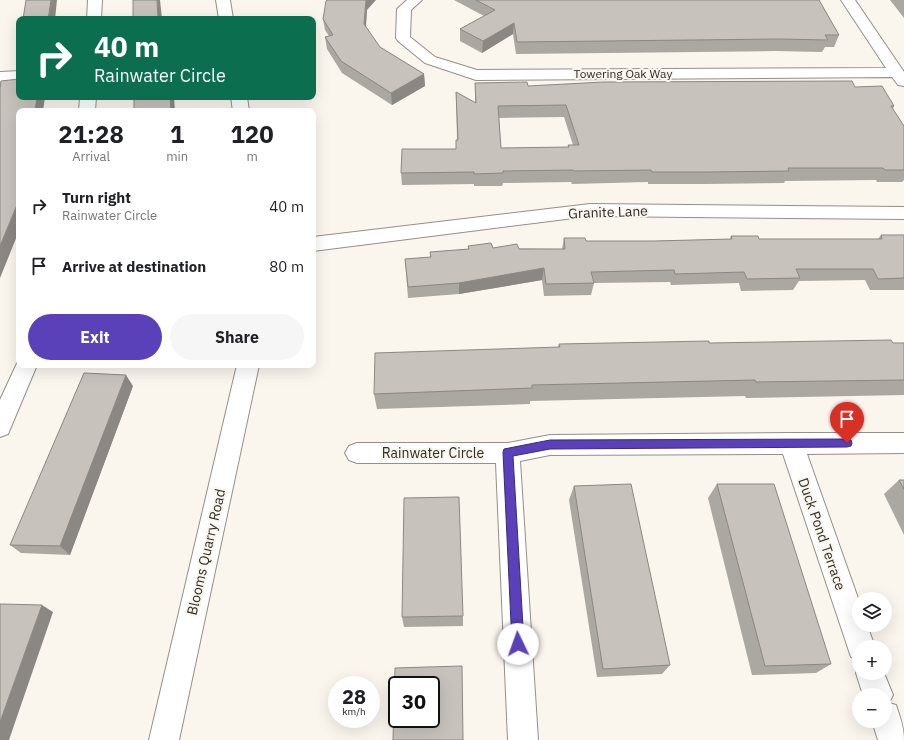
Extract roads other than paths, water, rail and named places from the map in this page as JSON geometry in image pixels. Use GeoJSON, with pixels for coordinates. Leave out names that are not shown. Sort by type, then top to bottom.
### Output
{"type":"FeatureCollection","features":[{"type":"Feature","properties":{"kind":"street"},"geometry":{"type":"LineString","coordinates":[[94,16],[95,0]]}},
{"type":"Feature","properties":{"kind":"street"},"geometry":{"type":"LineString","coordinates":[[223,0],[226,16]]}},
{"type":"Feature","properties":{"kind":"street","name":"Towering Oak Way"},"geometry":{"type":"LineString","coordinates":[[415,0],[404,9],[403,38],[430,60],[476,75],[900,78]]}},
{"type":"Feature","properties":{"kind":"street"},"geometry":{"type":"LineString","coordinates":[[848,0],[900,78]]}},
{"type":"Feature","properties":{"kind":"street"},"geometry":{"type":"LineString","coordinates":[[0,77],[16,76]]}},
{"type":"Feature","properties":{"kind":"street","name":"Granite Lane"},"geometry":{"type":"LineString","coordinates":[[316,244],[590,210],[904,213]]}},
{"type":"Feature","properties":{"kind":"street"},"geometry":{"type":"LineString","coordinates":[[0,427],[25,368]]}},
{"type":"Feature","properties":{"kind":"street","name":"Blooms Quarry Road"},"geometry":{"type":"LineString","coordinates":[[164,740],[247,368]]}},
{"type":"Feature","properties":{"kind":"street","name":"Rainwater Circle"},"geometry":{"type":"LineString","coordinates":[[357,453],[508,452],[550,445],[904,443]]}},
{"type":"Feature","properties":{"kind":"street","name":"Duck Pond Terrace"},"geometry":{"type":"LineString","coordinates":[[791,444],[859,640]]}},
{"type":"Feature","properties":{"kind":"street"},"geometry":{"type":"LineString","coordinates":[[508,452],[523,740]]}},
{"type":"Feature","properties":{"kind":"street"},"geometry":{"type":"LineString","coordinates":[[889,728],[893,740]]}}]}
